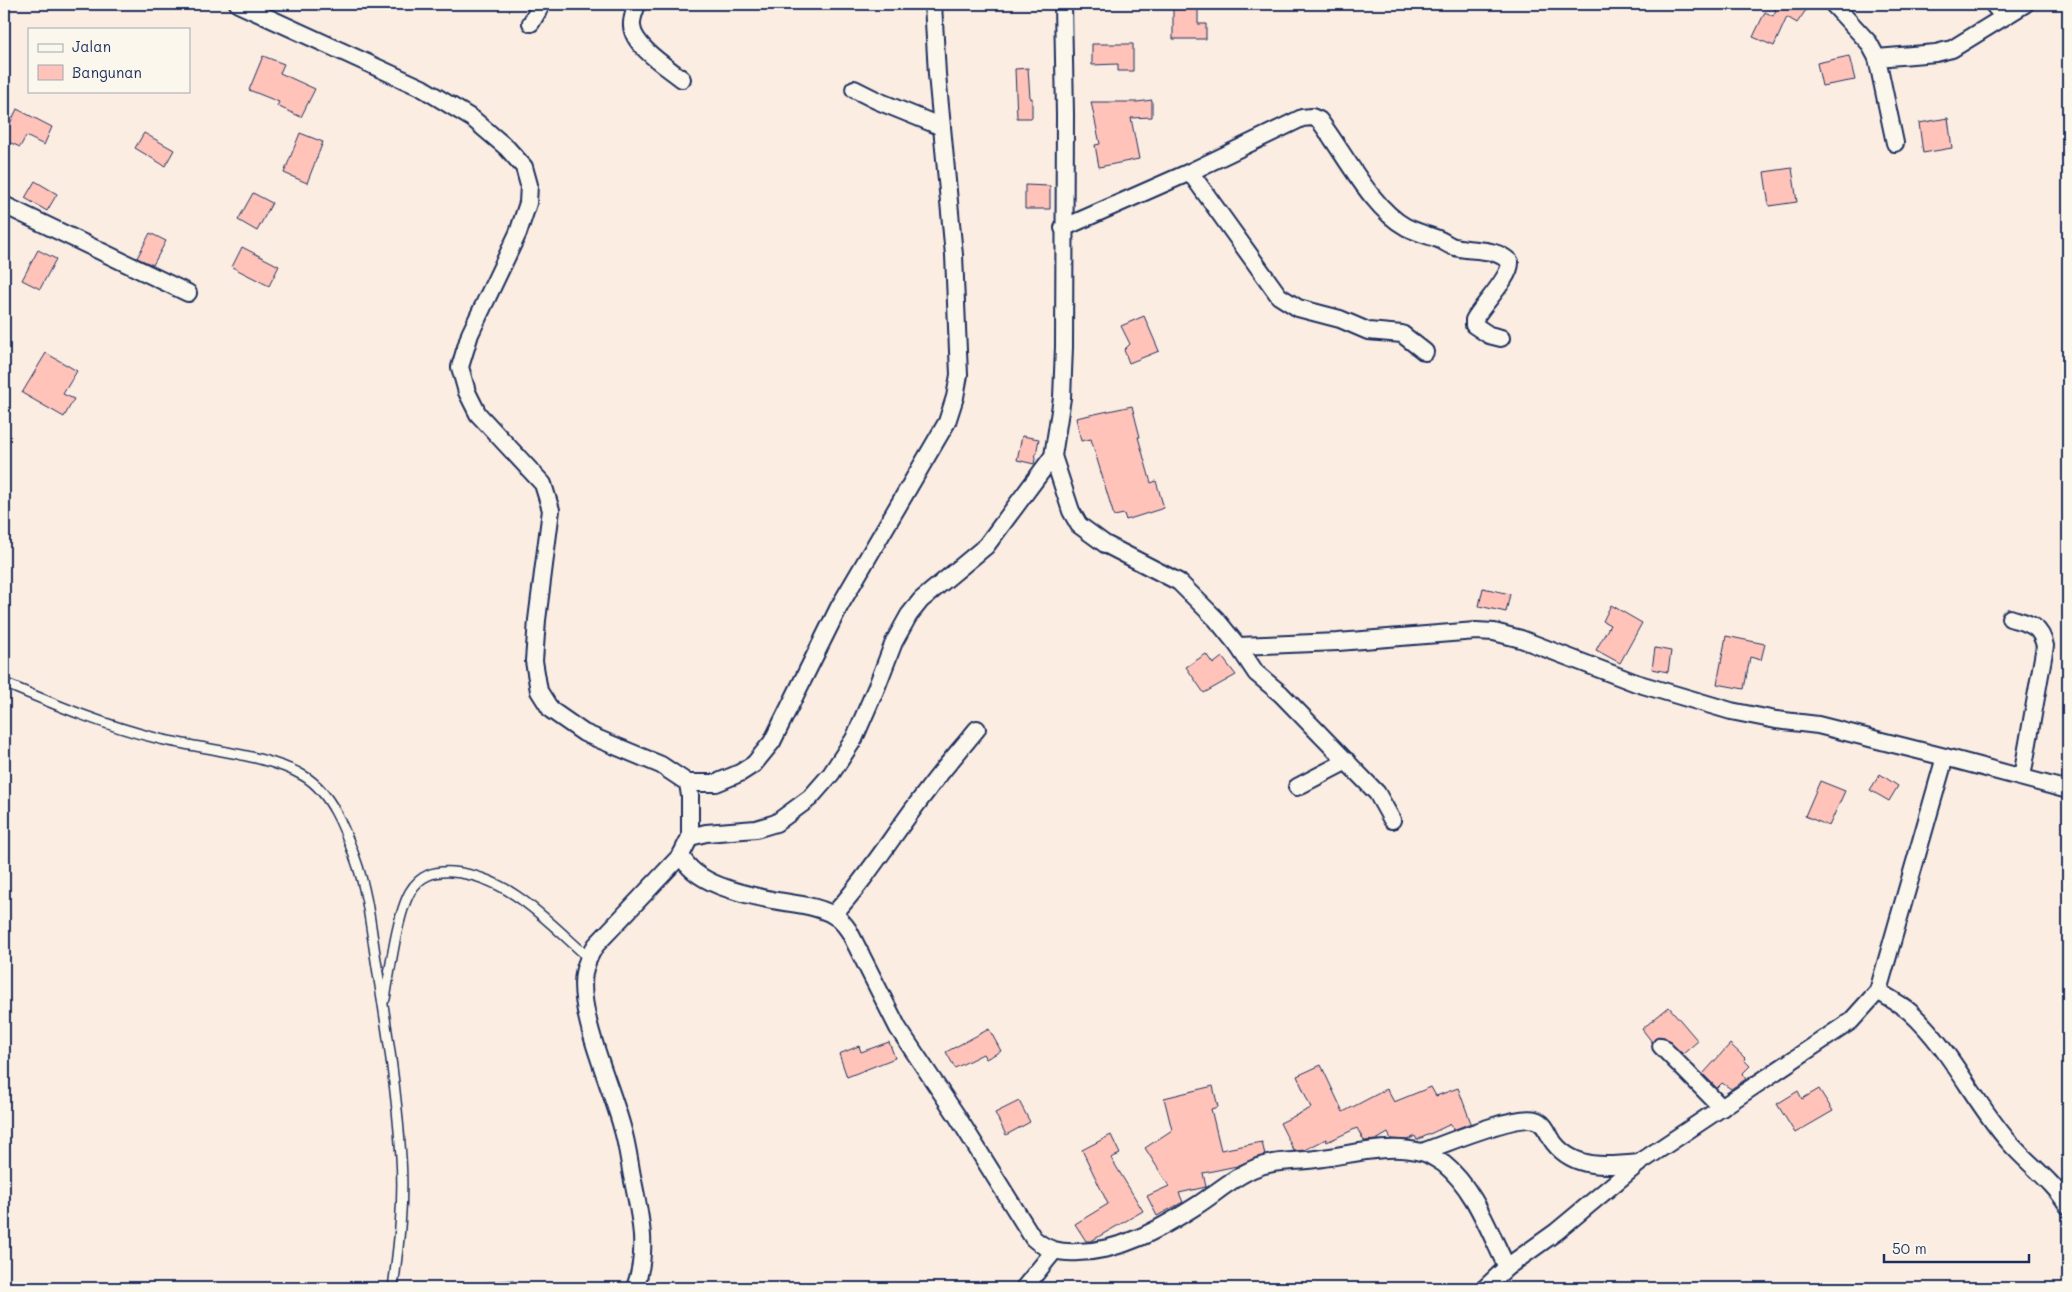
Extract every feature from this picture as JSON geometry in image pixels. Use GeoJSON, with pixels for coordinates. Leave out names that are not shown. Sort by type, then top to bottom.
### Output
{"type":"FeatureCollection","features":[{"type":"Feature","properties":{"kind":"street"},"geometry":{"type":"LineString","coordinates":[[238,4],[422,88],[473,119],[507,148],[524,167],[529,185],[528,203],[518,233],[470,334],[460,367],[467,392],[478,414],[543,484],[551,510],[537,620],[534,661],[539,691],[551,710],[584,733],[661,765],[688,783],[716,783],[740,773],[754,764],[772,742],[796,698],[839,607],[947,422],[955,397],[959,376],[954,255],[937,74],[934,4]]}},
{"type":"Feature","properties":{"kind":"street"},"geometry":{"type":"LineString","coordinates":[[532,24],[542,4]]}},
{"type":"Feature","properties":{"kind":"street"},"geometry":{"type":"LineString","coordinates":[[638,4],[631,24],[633,33],[642,46],[682,79]]}},
{"type":"Feature","properties":{"kind":"street"},"geometry":{"type":"LineString","coordinates":[[690,838],[706,833],[756,829],[776,823],[810,798],[831,774],[854,739],[878,686],[894,642],[909,615],[921,600],[986,546],[1052,456],[1062,398],[1065,115],[1063,4]]}},
{"type":"Feature","properties":{"kind":"street"},"geometry":{"type":"LineString","coordinates":[[1834,4],[1869,43],[1877,58],[1894,143]]}},
{"type":"Feature","properties":{"kind":"street"},"geometry":{"type":"LineString","coordinates":[[1993,4],[2004,17]]}},
{"type":"Feature","properties":{"kind":"street"},"geometry":{"type":"LineString","coordinates":[[1877,58],[1936,53],[1952,49],[2025,4]]}},
{"type":"Feature","properties":{"kind":"street"},"geometry":{"type":"LineString","coordinates":[[854,89],[878,102],[942,127]]}},
{"type":"Feature","properties":{"kind":"street"},"geometry":{"type":"LineString","coordinates":[[1064,228],[1190,172],[1302,118],[1312,118],[1319,120],[1374,198],[1392,219],[1407,228],[1440,239],[1453,247],[1492,253],[1505,257],[1510,262],[1510,267],[1505,276],[1474,320],[1474,325],[1479,330],[1501,338]]}},
{"type":"Feature","properties":{"kind":"street"},"geometry":{"type":"LineString","coordinates":[[1190,172],[1279,296],[1298,308],[1340,319],[1368,331],[1402,334],[1411,339],[1425,352]]}},
{"type":"Feature","properties":{"kind":"street"},"geometry":{"type":"LineString","coordinates":[[4,205],[188,293]]}},
{"type":"Feature","properties":{"kind":"street"},"geometry":{"type":"LineString","coordinates":[[1052,456],[1071,511],[1079,525],[1092,537],[1179,582],[1216,620],[1238,646],[1256,673],[1281,694],[1377,793],[1392,820]]}},
{"type":"Feature","properties":{"kind":"street"},"geometry":{"type":"LineString","coordinates":[[2010,618],[2034,626],[2042,634],[2045,646],[2022,777]]}},
{"type":"Feature","properties":{"kind":"street"},"geometry":{"type":"LineString","coordinates":[[1238,646],[1338,642],[1476,631],[1494,632],[1520,639],[1636,683],[1731,711],[1776,720],[1818,725],[2068,790]]}},
{"type":"Feature","properties":{"kind":"street"},"geometry":{"type":"LineString","coordinates":[[833,915],[885,851],[925,792],[977,729]]}},
{"type":"Feature","properties":{"kind":"street"},"geometry":{"type":"LineString","coordinates":[[1485,1288],[1507,1267],[1556,1232],[1639,1163],[1851,1021],[1878,991],[1945,757]]}},
{"type":"Feature","properties":{"kind":"street"},"geometry":{"type":"LineString","coordinates":[[1297,787],[1347,761]]}},
{"type":"Feature","properties":{"kind":"street"},"geometry":{"type":"LineString","coordinates":[[635,1288],[641,1271],[644,1250],[641,1221],[622,1128],[585,1005],[584,973],[588,957],[607,932],[681,855],[690,838],[688,783]]}},
{"type":"Feature","properties":{"kind":"street"},"geometry":{"type":"LineString","coordinates":[[681,855],[692,872],[705,879],[747,894],[811,908],[833,915],[841,920],[849,931],[898,1028],[957,1116],[1033,1238],[1042,1246],[1054,1251],[1093,1251],[1137,1240],[1196,1206],[1232,1181],[1251,1170],[1271,1162],[1316,1159],[1376,1150],[1422,1152],[1514,1121],[1530,1119],[1542,1123],[1559,1148],[1564,1153],[1579,1160],[1602,1166],[1639,1163]]}},
{"type":"Feature","properties":{"kind":"street"},"geometry":{"type":"LineString","coordinates":[[1878,991],[1908,1010],[1923,1025],[1958,1069],[1979,1103],[2009,1142],[2057,1190],[2068,1206]]}},
{"type":"Feature","properties":{"kind":"street"},"geometry":{"type":"LineString","coordinates":[[1661,1046],[1722,1108]]}},
{"type":"Feature","properties":{"kind":"street"},"geometry":{"type":"LineString","coordinates":[[1422,1152],[1443,1164],[1466,1188],[1507,1267]]}},
{"type":"Feature","properties":{"kind":"street"},"geometry":{"type":"LineString","coordinates":[[1024,1288],[1054,1251]]}},
{"type":"Feature","properties":{"kind":"lane"},"geometry":{"type":"LineString","coordinates":[[4,683],[89,718],[156,738],[277,764],[305,777],[326,797],[342,825],[364,889],[383,1007],[401,1158],[402,1216],[394,1288]]}},
{"type":"Feature","properties":{"kind":"lane"},"geometry":{"type":"LineString","coordinates":[[383,1007],[401,917],[410,892],[421,878],[438,872],[479,876],[502,885],[530,906],[588,957]]}},
{"type":"Feature","properties":{"kind":"water"},"geometry":{"type":"Polygon","coordinates":[[[512,1280],[523,1288],[484,1288],[487,1282],[512,1280]]]}},
{"type":"Feature","properties":{"kind":"building"},"geometry":{"type":"Polygon","coordinates":[[[1173,4],[1198,4],[1198,24],[1206,24],[1206,39],[1173,39],[1173,4]]]}},
{"type":"Feature","properties":{"kind":"building"},"geometry":{"type":"Polygon","coordinates":[[[1765,4],[1810,4],[1797,23],[1787,17],[1774,46],[1753,37],[1765,12],[1773,16],[1776,10],[1765,4]]]}},
{"type":"Feature","properties":{"kind":"building"},"geometry":{"type":"Polygon","coordinates":[[[1092,44],[1133,44],[1133,71],[1118,71],[1118,64],[1092,65],[1092,44]]]}},
{"type":"Feature","properties":{"kind":"building"},"geometry":{"type":"Polygon","coordinates":[[[263,56],[284,64],[280,73],[315,89],[301,117],[277,106],[279,102],[249,90],[263,56]]]}},
{"type":"Feature","properties":{"kind":"building"},"geometry":{"type":"Polygon","coordinates":[[[1849,56],[1855,80],[1822,86],[1817,63],[1849,56]]]}},
{"type":"Feature","properties":{"kind":"building"},"geometry":{"type":"Polygon","coordinates":[[[1028,68],[1030,98],[1032,98],[1032,118],[1017,118],[1015,69],[1028,68]]]}},
{"type":"Feature","properties":{"kind":"building"},"geometry":{"type":"Polygon","coordinates":[[[1152,100],[1152,117],[1131,118],[1139,159],[1099,167],[1095,145],[1100,144],[1091,102],[1137,102],[1152,100]]]}},
{"type":"Feature","properties":{"kind":"building"},"geometry":{"type":"Polygon","coordinates":[[[17,109],[52,127],[44,145],[26,136],[20,147],[4,140],[4,136],[17,109]]]}},
{"type":"Feature","properties":{"kind":"building"},"geometry":{"type":"Polygon","coordinates":[[[1948,118],[1952,148],[1923,153],[1919,123],[1948,118]]]}},
{"type":"Feature","properties":{"kind":"building"},"geometry":{"type":"Polygon","coordinates":[[[144,133],[174,150],[165,166],[135,148],[144,133]]]}},
{"type":"Feature","properties":{"kind":"building"},"geometry":{"type":"Polygon","coordinates":[[[300,133],[323,142],[307,183],[284,173],[300,133]]]}},
{"type":"Feature","properties":{"kind":"building"},"geometry":{"type":"Polygon","coordinates":[[[1792,168],[1797,202],[1769,206],[1764,172],[1792,168]]]}},
{"type":"Feature","properties":{"kind":"building"},"geometry":{"type":"Polygon","coordinates":[[[35,181],[57,194],[47,211],[25,198],[35,181]]]}},
{"type":"Feature","properties":{"kind":"building"},"geometry":{"type":"Polygon","coordinates":[[[1025,185],[1050,186],[1050,209],[1025,209],[1025,185]]]}},
{"type":"Feature","properties":{"kind":"building"},"geometry":{"type":"Polygon","coordinates":[[[253,193],[272,203],[257,231],[238,220],[253,193]]]}},
{"type":"Feature","properties":{"kind":"building"},"geometry":{"type":"Polygon","coordinates":[[[150,233],[166,241],[153,265],[137,258],[150,233]]]}},
{"type":"Feature","properties":{"kind":"building"},"geometry":{"type":"Polygon","coordinates":[[[242,247],[279,266],[269,286],[232,267],[242,247]]]}},
{"type":"Feature","properties":{"kind":"building"},"geometry":{"type":"Polygon","coordinates":[[[38,250],[56,259],[40,289],[22,280],[38,250]]]}},
{"type":"Feature","properties":{"kind":"building"},"geometry":{"type":"Polygon","coordinates":[[[1144,316],[1159,351],[1129,363],[1124,350],[1130,344],[1121,326],[1144,316]]]}},
{"type":"Feature","properties":{"kind":"building"},"geometry":{"type":"Polygon","coordinates":[[[46,353],[77,371],[63,394],[74,399],[64,417],[22,393],[46,353]]]}},
{"type":"Feature","properties":{"kind":"building"},"geometry":{"type":"Polygon","coordinates":[[[1132,406],[1140,437],[1138,437],[1151,483],[1156,481],[1164,508],[1126,520],[1124,514],[1114,516],[1091,439],[1081,441],[1076,418],[1132,406]]]}},
{"type":"Feature","properties":{"kind":"building"},"geometry":{"type":"Polygon","coordinates":[[[1022,436],[1039,439],[1034,464],[1017,460],[1022,436]]]}},
{"type":"Feature","properties":{"kind":"building"},"geometry":{"type":"Polygon","coordinates":[[[1483,588],[1510,594],[1506,612],[1479,606],[1483,588]]]}},
{"type":"Feature","properties":{"kind":"building"},"geometry":{"type":"Polygon","coordinates":[[[1611,605],[1642,623],[1620,663],[1596,650],[1610,625],[1603,621],[1611,605]]]}},
{"type":"Feature","properties":{"kind":"building"},"geometry":{"type":"Polygon","coordinates":[[[1726,636],[1765,644],[1761,660],[1750,657],[1744,689],[1717,684],[1726,636]]]}},
{"type":"Feature","properties":{"kind":"building"},"geometry":{"type":"Polygon","coordinates":[[[1655,648],[1671,651],[1668,672],[1652,669],[1655,648]]]}},
{"type":"Feature","properties":{"kind":"building"},"geometry":{"type":"Polygon","coordinates":[[[1206,654],[1213,664],[1222,657],[1236,675],[1204,693],[1186,667],[1206,654]]]}},
{"type":"Feature","properties":{"kind":"building"},"geometry":{"type":"Polygon","coordinates":[[[1880,774],[1898,786],[1889,801],[1870,790],[1880,774]]]}},
{"type":"Feature","properties":{"kind":"building"},"geometry":{"type":"Polygon","coordinates":[[[1820,781],[1845,791],[1829,826],[1805,816],[1820,781]]]}},
{"type":"Feature","properties":{"kind":"building"},"geometry":{"type":"Polygon","coordinates":[[[1669,1007],[1698,1041],[1683,1054],[1664,1037],[1658,1036],[1652,1042],[1642,1029],[1669,1007]]]}},
{"type":"Feature","properties":{"kind":"building"},"geometry":{"type":"Polygon","coordinates":[[[989,1029],[1001,1051],[986,1059],[983,1054],[955,1068],[946,1052],[989,1029]]]}},
{"type":"Feature","properties":{"kind":"building"},"geometry":{"type":"Polygon","coordinates":[[[889,1042],[895,1058],[847,1077],[839,1054],[859,1046],[861,1052],[889,1042]]]}},
{"type":"Feature","properties":{"kind":"building"},"geometry":{"type":"Polygon","coordinates":[[[1730,1044],[1745,1058],[1744,1060],[1750,1066],[1742,1074],[1746,1079],[1731,1089],[1722,1083],[1717,1088],[1703,1074],[1730,1044]]]}},
{"type":"Feature","properties":{"kind":"building"},"geometry":{"type":"Polygon","coordinates":[[[1321,1065],[1343,1112],[1387,1089],[1394,1102],[1431,1087],[1436,1096],[1458,1088],[1471,1123],[1453,1130],[1451,1124],[1417,1140],[1415,1136],[1408,1140],[1391,1139],[1388,1133],[1376,1140],[1364,1141],[1357,1128],[1327,1142],[1326,1139],[1305,1150],[1294,1151],[1280,1123],[1311,1108],[1297,1076],[1321,1065]]]}},
{"type":"Feature","properties":{"kind":"building"},"geometry":{"type":"Polygon","coordinates":[[[1213,1086],[1218,1107],[1211,1109],[1221,1150],[1262,1142],[1265,1155],[1237,1166],[1203,1173],[1206,1187],[1179,1193],[1183,1202],[1157,1216],[1147,1196],[1169,1186],[1145,1148],[1172,1130],[1164,1098],[1213,1086]]]}},
{"type":"Feature","properties":{"kind":"building"},"geometry":{"type":"Polygon","coordinates":[[[1819,1089],[1833,1111],[1795,1133],[1777,1104],[1798,1091],[1802,1099],[1819,1089]]]}},
{"type":"Feature","properties":{"kind":"building"},"geometry":{"type":"Polygon","coordinates":[[[1019,1101],[1030,1122],[1006,1135],[995,1113],[1019,1101]]]}},
{"type":"Feature","properties":{"kind":"building"},"geometry":{"type":"Polygon","coordinates":[[[1111,1135],[1120,1154],[1111,1158],[1143,1211],[1091,1241],[1086,1241],[1075,1224],[1108,1204],[1082,1150],[1111,1135]]]}}]}
